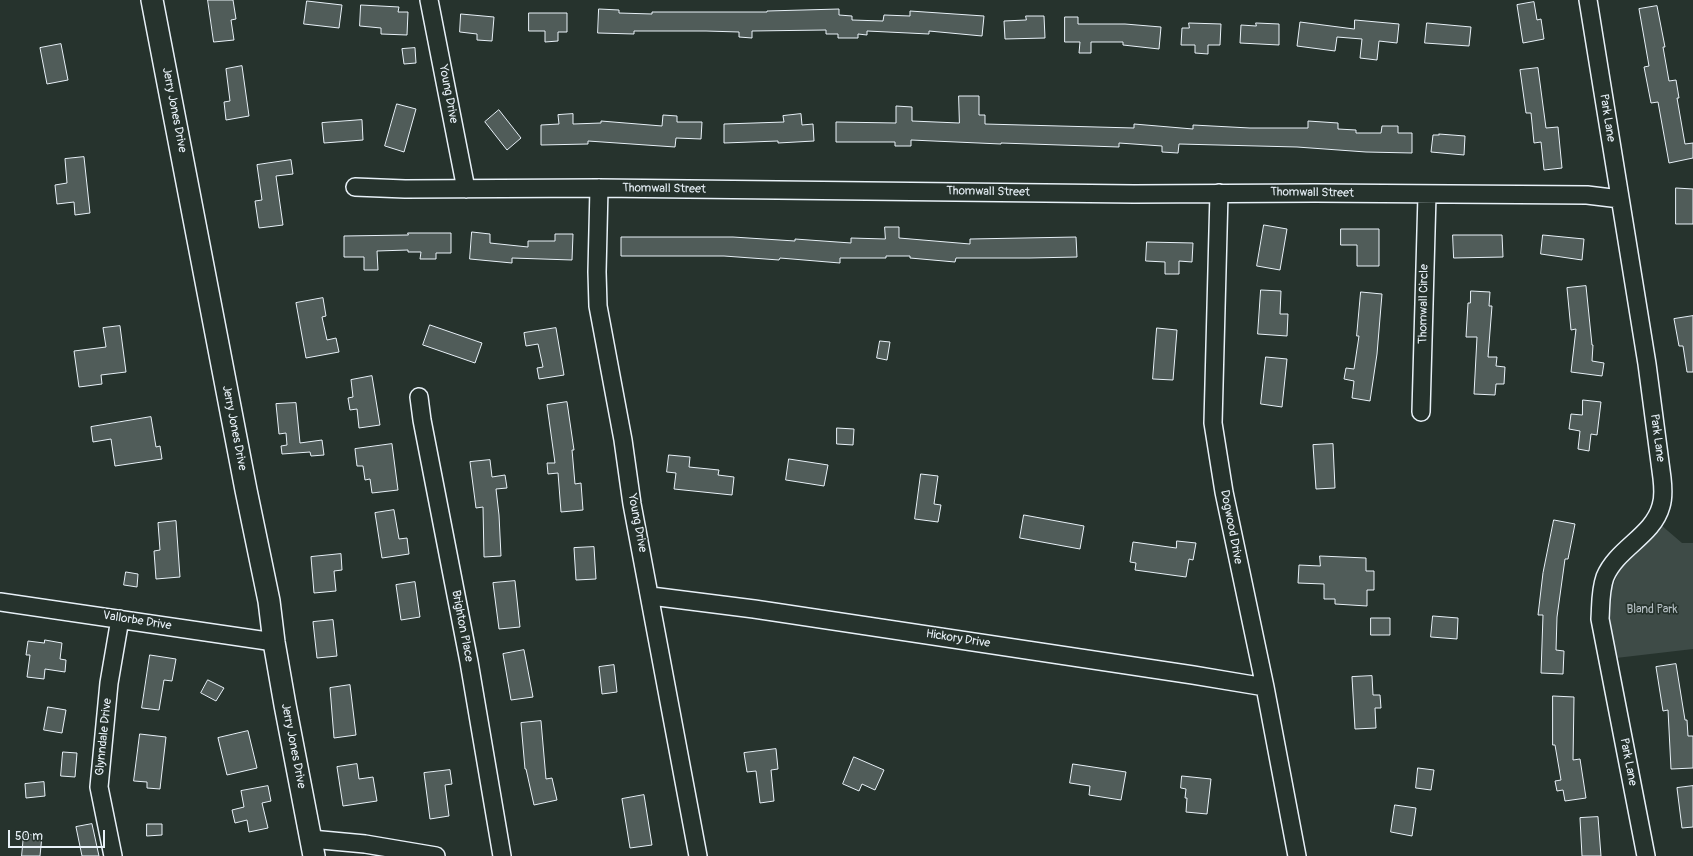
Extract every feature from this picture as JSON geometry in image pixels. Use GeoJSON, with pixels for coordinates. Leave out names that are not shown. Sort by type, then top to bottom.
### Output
{"type":"FeatureCollection","features":[{"type":"Feature","properties":{"kind":"main road","name":"Jerry Jones Drive"},"geometry":{"type":"LineString","coordinates":[[152,0],[243,474],[269,601],[274,642],[312,848]]}},
{"type":"Feature","properties":{"kind":"street","name":"Young Drive"},"geometry":{"type":"LineString","coordinates":[[429,0],[466,189]]}},
{"type":"Feature","properties":{"kind":"street","name":"Park Lane"},"geometry":{"type":"LineString","coordinates":[[1588,0],[1660,448],[1663,497],[1661,506],[1655,520],[1613,563],[1605,577],[1601,592],[1600,620],[1646,856]]}},
{"type":"Feature","properties":{"kind":"street","name":"Thomwall Street"},"geometry":{"type":"LineString","coordinates":[[355,187],[405,189],[599,188],[1126,194],[1219,193],[1587,195],[1620,199]]}},
{"type":"Feature","properties":{"kind":"street","name":"Young Drive"},"geometry":{"type":"LineString","coordinates":[[599,188],[597,272],[598,306],[623,440],[632,504],[651,596],[698,856]]}},
{"type":"Feature","properties":{"kind":"street","name":"Dogwood Drive"},"geometry":{"type":"LineString","coordinates":[[1219,193],[1213,423],[1224,492],[1265,687],[1297,856]]}},
{"type":"Feature","properties":{"kind":"street","name":"Thomwall Circle"},"geometry":{"type":"LineString","coordinates":[[1421,412],[1427,195]]}},
{"type":"Feature","properties":{"kind":"street","name":"Brighton Place"},"geometry":{"type":"LineString","coordinates":[[419,397],[422,420],[469,662],[502,856]]}},
{"type":"Feature","properties":{"kind":"street","name":"Hickory Drive"},"geometry":{"type":"LineString","coordinates":[[651,596],[762,610],[1265,687]]}},
{"type":"Feature","properties":{"kind":"street","name":"Vallorbe Drive"},"geometry":{"type":"LineString","coordinates":[[0,602],[274,642]]}},
{"type":"Feature","properties":{"kind":"street","name":"Glynndale Drive"},"geometry":{"type":"LineString","coordinates":[[113,856],[99,786],[109,683],[120,619]]}},
{"type":"Feature","properties":{"kind":"street"},"geometry":{"type":"LineString","coordinates":[[312,848],[365,844],[436,856]]}},
{"type":"Feature","properties":{"kind":"green space","name":"Bland Park"},"geometry":{"type":"Polygon","coordinates":[[[1661,525],[1682,543],[1693,543],[1693,649],[1616,658],[1610,618],[1612,588],[1622,564],[1646,543],[1661,525]]]}},
{"type":"Feature","properties":{"kind":"building"},"geometry":{"type":"Polygon","coordinates":[[[208,0],[233,0],[236,19],[231,20],[234,40],[214,42],[208,0]]]}},
{"type":"Feature","properties":{"kind":"building"},"geometry":{"type":"Polygon","coordinates":[[[307,1],[342,5],[339,28],[304,24],[307,1]]]}},
{"type":"Feature","properties":{"kind":"building"},"geometry":{"type":"Polygon","coordinates":[[[1534,2],[1537,20],[1541,19],[1544,39],[1523,43],[1517,5],[1534,2]]]}},
{"type":"Feature","properties":{"kind":"building"},"geometry":{"type":"Polygon","coordinates":[[[361,5],[399,7],[398,12],[408,12],[407,35],[381,34],[381,28],[360,26],[361,5]]]}},
{"type":"Feature","properties":{"kind":"building"},"geometry":{"type":"Polygon","coordinates":[[[1657,6],[1665,47],[1663,47],[1669,81],[1676,80],[1679,98],[1677,98],[1685,144],[1693,143],[1693,158],[1669,163],[1658,102],[1651,103],[1644,67],[1649,66],[1639,9],[1657,6]]]}},
{"type":"Feature","properties":{"kind":"building"},"geometry":{"type":"Polygon","coordinates":[[[599,9],[619,10],[619,13],[652,14],[652,12],[767,12],[839,9],[839,15],[852,16],[852,20],[883,21],[884,15],[910,16],[910,11],[984,16],[982,36],[929,31],[929,34],[867,31],[867,35],[858,34],[858,38],[838,38],[838,34],[826,34],[826,30],[752,31],[752,38],[739,37],[739,32],[634,31],[634,34],[598,33],[599,9]]]}},
{"type":"Feature","properties":{"kind":"building"},"geometry":{"type":"Polygon","coordinates":[[[529,13],[567,13],[567,32],[558,32],[558,41],[545,42],[545,31],[529,31],[529,13]]]}},
{"type":"Feature","properties":{"kind":"building"},"geometry":{"type":"Polygon","coordinates":[[[461,14],[494,17],[492,41],[477,40],[477,34],[460,32],[461,14]]]}},
{"type":"Feature","properties":{"kind":"building"},"geometry":{"type":"Polygon","coordinates":[[[1026,16],[1044,16],[1045,38],[1005,39],[1004,21],[1026,20],[1026,16]]]}},
{"type":"Feature","properties":{"kind":"building"},"geometry":{"type":"Polygon","coordinates":[[[1065,17],[1078,17],[1078,24],[1125,24],[1161,27],[1159,49],[1123,45],[1123,42],[1091,42],[1091,53],[1079,53],[1080,42],[1065,42],[1065,17]]]}},
{"type":"Feature","properties":{"kind":"building"},"geometry":{"type":"Polygon","coordinates":[[[1355,20],[1399,24],[1397,43],[1379,41],[1377,60],[1360,58],[1362,39],[1337,37],[1335,51],[1297,46],[1300,22],[1354,29],[1355,20]]]}},
{"type":"Feature","properties":{"kind":"building"},"geometry":{"type":"Polygon","coordinates":[[[1189,23],[1221,24],[1220,45],[1208,45],[1208,54],[1195,53],[1195,45],[1181,45],[1182,28],[1189,28],[1189,23]]]}},
{"type":"Feature","properties":{"kind":"building"},"geometry":{"type":"Polygon","coordinates":[[[1256,23],[1279,24],[1279,45],[1240,43],[1241,25],[1256,26],[1256,23]]]}},
{"type":"Feature","properties":{"kind":"building"},"geometry":{"type":"Polygon","coordinates":[[[1427,23],[1471,27],[1469,46],[1425,43],[1427,23]]]}},
{"type":"Feature","properties":{"kind":"building"},"geometry":{"type":"Polygon","coordinates":[[[61,44],[68,80],[47,84],[40,48],[61,44]]]}},
{"type":"Feature","properties":{"kind":"building"},"geometry":{"type":"Polygon","coordinates":[[[415,48],[416,63],[404,64],[402,49],[415,48]]]}},
{"type":"Feature","properties":{"kind":"building"},"geometry":{"type":"Polygon","coordinates":[[[242,66],[249,116],[226,120],[224,102],[230,101],[226,69],[242,66]]]}},
{"type":"Feature","properties":{"kind":"building"},"geometry":{"type":"Polygon","coordinates":[[[1538,68],[1546,128],[1558,127],[1562,168],[1544,170],[1541,142],[1534,143],[1531,113],[1526,113],[1520,70],[1538,68]]]}},
{"type":"Feature","properties":{"kind":"building"},"geometry":{"type":"Polygon","coordinates":[[[959,96],[979,96],[979,115],[985,115],[985,124],[1134,128],[1134,124],[1193,129],[1193,125],[1250,128],[1308,128],[1308,121],[1338,123],[1338,129],[1356,130],[1356,133],[1381,133],[1382,126],[1398,126],[1398,133],[1412,133],[1412,153],[1366,152],[1297,147],[1179,144],[1178,153],[1162,152],[1162,146],[1119,143],[1119,147],[911,140],[911,146],[895,146],[895,142],[836,142],[836,122],[896,123],[896,106],[912,107],[912,121],[959,123],[959,96]]]}},
{"type":"Feature","properties":{"kind":"building"},"geometry":{"type":"Polygon","coordinates":[[[397,104],[416,109],[404,152],[385,146],[397,104]]]}},
{"type":"Feature","properties":{"kind":"building"},"geometry":{"type":"Polygon","coordinates":[[[499,110],[521,138],[507,150],[485,122],[499,110]]]}},
{"type":"Feature","properties":{"kind":"building"},"geometry":{"type":"Polygon","coordinates":[[[573,114],[573,124],[601,123],[601,121],[662,126],[663,115],[677,116],[677,122],[702,122],[701,139],[676,138],[675,147],[588,141],[588,144],[541,145],[541,125],[559,124],[558,115],[573,114]]]}},
{"type":"Feature","properties":{"kind":"building"},"geometry":{"type":"Polygon","coordinates":[[[801,114],[802,125],[813,124],[814,141],[724,143],[724,124],[784,122],[783,116],[801,114]]]}},
{"type":"Feature","properties":{"kind":"building"},"geometry":{"type":"Polygon","coordinates":[[[362,120],[363,140],[324,143],[322,123],[362,120]]]}},
{"type":"Feature","properties":{"kind":"building"},"geometry":{"type":"Polygon","coordinates":[[[1433,135],[1465,136],[1464,155],[1431,152],[1433,135]]]}},
{"type":"Feature","properties":{"kind":"building"},"geometry":{"type":"Polygon","coordinates":[[[84,157],[90,213],[75,215],[74,202],[57,204],[55,185],[67,183],[65,159],[84,157]]]}},
{"type":"Feature","properties":{"kind":"building"},"geometry":{"type":"Polygon","coordinates":[[[291,160],[293,174],[276,176],[283,225],[259,228],[255,201],[262,200],[257,165],[291,160]]]}},
{"type":"Feature","properties":{"kind":"building"},"geometry":{"type":"Polygon","coordinates":[[[1676,188],[1693,189],[1693,224],[1676,224],[1676,188]]]}},
{"type":"Feature","properties":{"kind":"building"},"geometry":{"type":"Polygon","coordinates":[[[1264,225],[1287,229],[1280,270],[1257,266],[1264,225]]]}},
{"type":"Feature","properties":{"kind":"building"},"geometry":{"type":"Polygon","coordinates":[[[885,227],[899,227],[899,238],[970,244],[970,239],[1076,237],[1077,257],[956,258],[955,262],[910,258],[910,256],[886,256],[886,258],[840,258],[840,263],[780,258],[779,260],[724,256],[621,256],[621,237],[733,237],[851,243],[851,238],[885,239],[885,227]]]}},
{"type":"Feature","properties":{"kind":"building"},"geometry":{"type":"Polygon","coordinates":[[[1341,229],[1379,229],[1379,266],[1357,266],[1357,245],[1341,245],[1341,229]]]}},
{"type":"Feature","properties":{"kind":"building"},"geometry":{"type":"Polygon","coordinates":[[[472,232],[490,234],[490,243],[528,247],[528,241],[555,241],[555,234],[573,234],[572,260],[512,258],[512,263],[470,259],[472,232]]]}},
{"type":"Feature","properties":{"kind":"building"},"geometry":{"type":"Polygon","coordinates":[[[408,233],[451,233],[451,253],[436,253],[436,259],[420,259],[421,252],[408,252],[408,250],[377,251],[378,270],[364,270],[364,257],[344,257],[344,236],[408,235],[408,233]]]}},
{"type":"Feature","properties":{"kind":"building"},"geometry":{"type":"Polygon","coordinates":[[[1453,235],[1502,235],[1503,257],[1454,258],[1453,235]]]}},
{"type":"Feature","properties":{"kind":"building"},"geometry":{"type":"Polygon","coordinates":[[[1543,235],[1584,239],[1582,260],[1541,254],[1543,235]]]}},
{"type":"Feature","properties":{"kind":"building"},"geometry":{"type":"Polygon","coordinates":[[[1147,242],[1193,243],[1192,262],[1179,261],[1179,274],[1165,274],[1165,262],[1146,261],[1147,242]]]}},
{"type":"Feature","properties":{"kind":"building"},"geometry":{"type":"Polygon","coordinates":[[[1586,286],[1593,345],[1592,361],[1604,363],[1602,376],[1571,372],[1576,329],[1571,330],[1567,288],[1586,286]]]}},
{"type":"Feature","properties":{"kind":"building"},"geometry":{"type":"Polygon","coordinates":[[[1261,290],[1281,291],[1280,314],[1288,314],[1287,336],[1258,334],[1261,290]]]}},
{"type":"Feature","properties":{"kind":"building"},"geometry":{"type":"Polygon","coordinates":[[[1471,291],[1490,292],[1489,306],[1492,306],[1488,357],[1497,357],[1496,366],[1505,367],[1504,384],[1496,384],[1495,395],[1474,394],[1477,337],[1466,337],[1468,303],[1470,303],[1471,291]]]}},
{"type":"Feature","properties":{"kind":"building"},"geometry":{"type":"Polygon","coordinates":[[[1361,292],[1382,294],[1377,354],[1370,401],[1352,398],[1354,381],[1344,379],[1346,368],[1354,369],[1359,336],[1357,336],[1361,292]]]}},
{"type":"Feature","properties":{"kind":"building"},"geometry":{"type":"Polygon","coordinates":[[[323,298],[326,316],[322,317],[327,340],[336,338],[339,352],[306,358],[296,303],[323,298]]]}},
{"type":"Feature","properties":{"kind":"building"},"geometry":{"type":"Polygon","coordinates":[[[1693,316],[1693,372],[1687,372],[1683,346],[1679,346],[1674,319],[1693,316]]]}},
{"type":"Feature","properties":{"kind":"building"},"geometry":{"type":"Polygon","coordinates":[[[430,325],[482,343],[475,363],[423,345],[430,325]]]}},
{"type":"Feature","properties":{"kind":"building"},"geometry":{"type":"Polygon","coordinates":[[[120,326],[126,372],[101,375],[102,384],[79,387],[74,351],[106,347],[103,328],[120,326]]]}},
{"type":"Feature","properties":{"kind":"building"},"geometry":{"type":"Polygon","coordinates":[[[556,328],[564,375],[539,379],[537,368],[543,367],[538,344],[526,346],[524,333],[556,328]]]}},
{"type":"Feature","properties":{"kind":"building"},"geometry":{"type":"Polygon","coordinates":[[[1157,328],[1177,330],[1173,380],[1153,379],[1157,328]]]}},
{"type":"Feature","properties":{"kind":"building"},"geometry":{"type":"Polygon","coordinates":[[[880,341],[890,342],[887,360],[877,358],[880,341]]]}},
{"type":"Feature","properties":{"kind":"building"},"geometry":{"type":"Polygon","coordinates":[[[1266,357],[1287,359],[1282,407],[1261,404],[1266,357]]]}},
{"type":"Feature","properties":{"kind":"building"},"geometry":{"type":"Polygon","coordinates":[[[372,376],[380,425],[359,428],[357,409],[350,410],[348,398],[353,397],[351,380],[372,376]]]}},
{"type":"Feature","properties":{"kind":"building"},"geometry":{"type":"Polygon","coordinates":[[[1583,400],[1601,402],[1597,435],[1591,434],[1589,451],[1578,449],[1580,431],[1569,429],[1571,414],[1582,415],[1583,400]]]}},
{"type":"Feature","properties":{"kind":"building"},"geometry":{"type":"Polygon","coordinates":[[[567,402],[574,450],[572,450],[575,484],[581,483],[583,510],[561,512],[558,473],[548,474],[547,463],[555,463],[547,405],[567,402]]]}},
{"type":"Feature","properties":{"kind":"building"},"geometry":{"type":"Polygon","coordinates":[[[296,403],[300,443],[322,440],[324,455],[311,456],[310,452],[282,454],[281,446],[287,445],[286,433],[279,434],[276,404],[296,403]]]}},
{"type":"Feature","properties":{"kind":"building"},"geometry":{"type":"Polygon","coordinates":[[[151,417],[156,447],[160,446],[162,459],[115,466],[111,439],[93,442],[91,427],[151,417]]]}},
{"type":"Feature","properties":{"kind":"building"},"geometry":{"type":"Polygon","coordinates":[[[837,428],[854,429],[853,445],[837,444],[837,428]]]}},
{"type":"Feature","properties":{"kind":"building"},"geometry":{"type":"Polygon","coordinates":[[[392,444],[398,490],[372,493],[370,479],[365,480],[363,466],[357,466],[355,449],[392,444]]]}},
{"type":"Feature","properties":{"kind":"building"},"geometry":{"type":"Polygon","coordinates":[[[1333,444],[1335,488],[1316,489],[1313,445],[1333,444]]]}},
{"type":"Feature","properties":{"kind":"building"},"geometry":{"type":"Polygon","coordinates":[[[669,455],[690,457],[689,467],[719,470],[718,475],[734,477],[732,495],[674,489],[676,473],[667,472],[669,455]]]}},
{"type":"Feature","properties":{"kind":"building"},"geometry":{"type":"Polygon","coordinates":[[[789,459],[828,465],[824,486],[786,480],[789,459]]]}},
{"type":"Feature","properties":{"kind":"building"},"geometry":{"type":"Polygon","coordinates":[[[490,460],[492,477],[505,475],[507,488],[496,489],[501,556],[484,557],[483,507],[476,508],[470,462],[490,460]]]}},
{"type":"Feature","properties":{"kind":"building"},"geometry":{"type":"Polygon","coordinates":[[[921,474],[938,476],[934,504],[941,505],[938,522],[915,519],[921,474]]]}},
{"type":"Feature","properties":{"kind":"building"},"geometry":{"type":"Polygon","coordinates":[[[394,510],[399,539],[407,538],[409,554],[382,558],[375,513],[394,510]]]}},
{"type":"Feature","properties":{"kind":"building"},"geometry":{"type":"Polygon","coordinates":[[[1024,515],[1084,526],[1080,549],[1020,538],[1024,515]]]}},
{"type":"Feature","properties":{"kind":"building"},"geometry":{"type":"Polygon","coordinates":[[[1554,520],[1575,524],[1568,559],[1565,559],[1557,617],[1556,650],[1564,651],[1563,674],[1541,673],[1543,615],[1538,615],[1543,573],[1554,520]]]}},
{"type":"Feature","properties":{"kind":"building"},"geometry":{"type":"Polygon","coordinates":[[[176,521],[180,577],[156,579],[154,551],[160,550],[158,523],[176,521]]]}},
{"type":"Feature","properties":{"kind":"building"},"geometry":{"type":"Polygon","coordinates":[[[1177,541],[1196,543],[1193,560],[1189,559],[1186,577],[1135,570],[1136,563],[1130,562],[1133,542],[1176,548],[1177,541]]]}},
{"type":"Feature","properties":{"kind":"building"},"geometry":{"type":"Polygon","coordinates":[[[594,547],[596,579],[576,580],[574,548],[594,547]]]}},
{"type":"Feature","properties":{"kind":"building"},"geometry":{"type":"Polygon","coordinates":[[[341,554],[342,570],[334,571],[336,591],[314,593],[311,557],[341,554]]]}},
{"type":"Feature","properties":{"kind":"building"},"geometry":{"type":"Polygon","coordinates":[[[1320,556],[1366,558],[1366,571],[1374,571],[1374,590],[1367,590],[1367,606],[1335,604],[1335,599],[1324,599],[1324,584],[1298,583],[1299,565],[1320,566],[1320,556]]]}},
{"type":"Feature","properties":{"kind":"building"},"geometry":{"type":"Polygon","coordinates":[[[126,572],[138,574],[137,587],[124,585],[126,572]]]}},
{"type":"Feature","properties":{"kind":"building"},"geometry":{"type":"Polygon","coordinates":[[[515,581],[520,627],[499,629],[493,583],[515,581]]]}},
{"type":"Feature","properties":{"kind":"building"},"geometry":{"type":"Polygon","coordinates":[[[415,582],[420,617],[401,620],[396,585],[415,582]]]}},
{"type":"Feature","properties":{"kind":"building"},"geometry":{"type":"Polygon","coordinates":[[[1433,616],[1458,618],[1457,639],[1431,637],[1433,616]]]}},
{"type":"Feature","properties":{"kind":"building"},"geometry":{"type":"Polygon","coordinates":[[[1371,618],[1390,618],[1390,635],[1371,635],[1371,618]]]}},
{"type":"Feature","properties":{"kind":"building"},"geometry":{"type":"Polygon","coordinates":[[[333,620],[337,656],[317,658],[313,622],[333,620]]]}},
{"type":"Feature","properties":{"kind":"building"},"geometry":{"type":"Polygon","coordinates":[[[45,640],[62,643],[60,659],[66,660],[65,672],[45,669],[44,679],[27,677],[30,655],[26,655],[28,641],[44,643],[45,640]]]}},
{"type":"Feature","properties":{"kind":"building"},"geometry":{"type":"Polygon","coordinates":[[[524,650],[533,697],[511,700],[503,654],[524,650]]]}},
{"type":"Feature","properties":{"kind":"building"},"geometry":{"type":"Polygon","coordinates":[[[150,655],[176,659],[172,681],[164,680],[159,710],[142,708],[150,655]]]}},
{"type":"Feature","properties":{"kind":"building"},"geometry":{"type":"Polygon","coordinates":[[[1676,664],[1685,720],[1687,720],[1688,736],[1693,736],[1693,768],[1671,769],[1668,710],[1663,711],[1656,667],[1676,664]]]}},
{"type":"Feature","properties":{"kind":"building"},"geometry":{"type":"Polygon","coordinates":[[[614,665],[617,692],[602,694],[599,667],[614,665]]]}},
{"type":"Feature","properties":{"kind":"building"},"geometry":{"type":"Polygon","coordinates":[[[1372,676],[1373,695],[1380,695],[1381,708],[1375,708],[1376,728],[1355,729],[1352,677],[1372,676]]]}},
{"type":"Feature","properties":{"kind":"building"},"geometry":{"type":"Polygon","coordinates":[[[208,680],[224,688],[216,701],[201,693],[208,680]]]}},
{"type":"Feature","properties":{"kind":"building"},"geometry":{"type":"Polygon","coordinates":[[[350,685],[356,735],[334,738],[330,688],[350,685]]]}},
{"type":"Feature","properties":{"kind":"building"},"geometry":{"type":"Polygon","coordinates":[[[1553,696],[1574,697],[1573,760],[1580,759],[1586,798],[1565,801],[1563,790],[1557,791],[1555,781],[1561,780],[1555,745],[1553,745],[1553,696]]]}},
{"type":"Feature","properties":{"kind":"building"},"geometry":{"type":"Polygon","coordinates":[[[48,707],[66,710],[62,733],[44,730],[48,707]]]}},
{"type":"Feature","properties":{"kind":"building"},"geometry":{"type":"Polygon","coordinates":[[[541,721],[546,779],[552,778],[557,800],[534,805],[525,769],[521,723],[541,721]]]}},
{"type":"Feature","properties":{"kind":"building"},"geometry":{"type":"Polygon","coordinates":[[[248,731],[257,768],[227,775],[218,738],[248,731]]]}},
{"type":"Feature","properties":{"kind":"building"},"geometry":{"type":"Polygon","coordinates":[[[140,734],[166,737],[160,789],[147,788],[147,782],[134,781],[140,734]]]}},
{"type":"Feature","properties":{"kind":"building"},"geometry":{"type":"Polygon","coordinates":[[[776,749],[778,769],[771,770],[774,801],[760,803],[756,771],[747,772],[744,753],[776,749]]]}},
{"type":"Feature","properties":{"kind":"building"},"geometry":{"type":"Polygon","coordinates":[[[63,752],[77,753],[75,777],[61,776],[63,752]]]}},
{"type":"Feature","properties":{"kind":"building"},"geometry":{"type":"Polygon","coordinates":[[[854,757],[884,770],[875,790],[862,784],[859,791],[843,784],[854,757]]]}},
{"type":"Feature","properties":{"kind":"building"},"geometry":{"type":"Polygon","coordinates":[[[357,764],[359,779],[373,777],[377,801],[343,806],[337,767],[357,764]]]}},
{"type":"Feature","properties":{"kind":"building"},"geometry":{"type":"Polygon","coordinates":[[[1073,764],[1126,772],[1121,800],[1089,795],[1090,786],[1070,783],[1073,764]]]}},
{"type":"Feature","properties":{"kind":"building"},"geometry":{"type":"Polygon","coordinates":[[[1418,768],[1434,770],[1431,790],[1416,788],[1418,768]]]}},
{"type":"Feature","properties":{"kind":"building"},"geometry":{"type":"Polygon","coordinates":[[[450,770],[452,784],[445,785],[449,816],[430,819],[424,773],[450,770]]]}},
{"type":"Feature","properties":{"kind":"building"},"geometry":{"type":"Polygon","coordinates":[[[1182,776],[1211,779],[1207,814],[1186,812],[1186,789],[1181,788],[1182,776]]]}},
{"type":"Feature","properties":{"kind":"building"},"geometry":{"type":"Polygon","coordinates":[[[44,782],[45,796],[26,798],[25,784],[44,782]]]}},
{"type":"Feature","properties":{"kind":"building"},"geometry":{"type":"Polygon","coordinates":[[[268,786],[271,801],[262,803],[268,828],[249,832],[247,820],[235,823],[232,810],[244,807],[241,791],[268,786]]]}},
{"type":"Feature","properties":{"kind":"building"},"geometry":{"type":"Polygon","coordinates":[[[1693,786],[1693,827],[1682,828],[1677,788],[1693,786]]]}},
{"type":"Feature","properties":{"kind":"building"},"geometry":{"type":"Polygon","coordinates":[[[644,795],[652,845],[630,848],[622,799],[644,795]]]}},
{"type":"Feature","properties":{"kind":"building"},"geometry":{"type":"Polygon","coordinates":[[[1395,805],[1416,808],[1412,836],[1391,832],[1395,805]]]}},
{"type":"Feature","properties":{"kind":"building"},"geometry":{"type":"Polygon","coordinates":[[[1598,817],[1601,856],[1582,856],[1580,818],[1598,817]]]}},
{"type":"Feature","properties":{"kind":"building"},"geometry":{"type":"Polygon","coordinates":[[[92,824],[99,856],[82,856],[76,827],[92,824]]]}},
{"type":"Feature","properties":{"kind":"building"},"geometry":{"type":"Polygon","coordinates":[[[147,824],[162,824],[162,835],[147,836],[147,824]]]}},
{"type":"Feature","properties":{"kind":"building"},"geometry":{"type":"Polygon","coordinates":[[[24,834],[42,836],[40,856],[22,856],[24,834]]]}}]}
